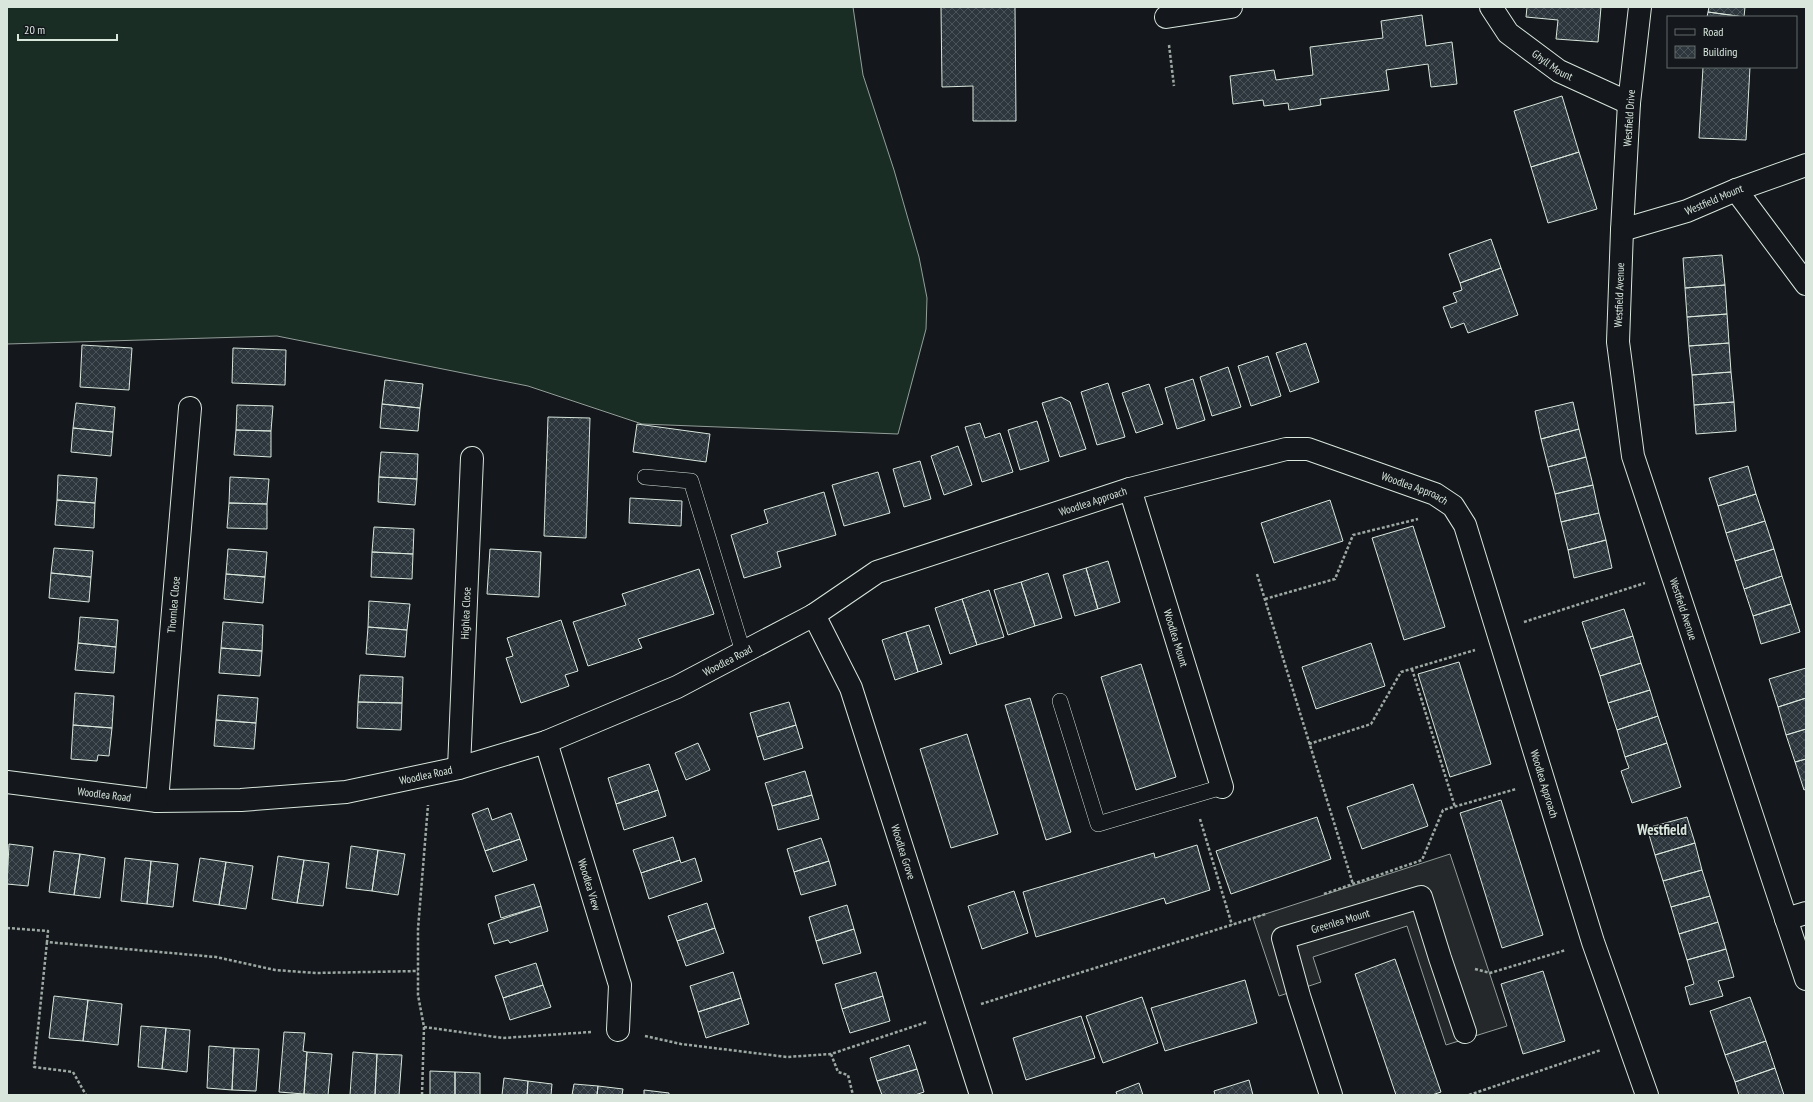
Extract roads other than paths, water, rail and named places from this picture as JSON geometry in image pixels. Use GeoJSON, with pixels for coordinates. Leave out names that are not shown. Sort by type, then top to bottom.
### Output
{"type":"FeatureCollection","features":[{"type":"Feature","properties":{"kind":"street"},"geometry":{"type":"LineString","coordinates":[[1166,17],[1230,7]]}},
{"type":"Feature","properties":{"kind":"street","name":"Ghyll Mount"},"geometry":{"type":"LineString","coordinates":[[1491,7],[1508,33],[1559,71],[1629,102]]}},
{"type":"Feature","properties":{"kind":"street","name":"Westfield Drive"},"geometry":{"type":"LineString","coordinates":[[1622,230],[1629,102],[1640,7]]}},
{"type":"Feature","properties":{"kind":"street","name":"Westfield Mount"},"geometry":{"type":"LineString","coordinates":[[1622,230],[1687,212],[1736,190],[1806,165]]}},
{"type":"Feature","properties":{"kind":"street"},"geometry":{"type":"LineString","coordinates":[[1736,190],[1806,284]]}},
{"type":"Feature","properties":{"kind":"street","name":"Westfield Avenue"},"geometry":{"type":"LineString","coordinates":[[1622,230],[1618,342],[1633,456],[1672,575],[1796,916],[1806,979]]}},
{"type":"Feature","properties":{"kind":"street","name":"Thornlea Close"},"geometry":{"type":"LineString","coordinates":[[157,802],[190,408]]}},
{"type":"Feature","properties":{"kind":"street","name":"Woodlea Approach"},"geometry":{"type":"LineString","coordinates":[[814,615],[877,572],[1130,489],[1286,449],[1308,449],[1435,494],[1453,506],[1465,524],[1498,637],[1593,942],[1647,1095]]}},
{"type":"Feature","properties":{"kind":"street","name":"Highlea Close"},"geometry":{"type":"LineString","coordinates":[[458,768],[472,458]]}},
{"type":"Feature","properties":{"kind":"street","name":"Woodlea Mount"},"geometry":{"type":"LineString","coordinates":[[1130,489],[1222,787]]}},
{"type":"Feature","properties":{"kind":"street","name":"Woodlea Road"},"geometry":{"type":"LineString","coordinates":[[7,782],[157,802],[241,800],[346,792],[458,768],[546,742],[677,687],[814,615]]}},
{"type":"Feature","properties":{"kind":"street","name":"Woodlea Grove"},"geometry":{"type":"LineString","coordinates":[[814,615],[851,688],[981,1095]]}},
{"type":"Feature","properties":{"kind":"street","name":"Woodlea View"},"geometry":{"type":"LineString","coordinates":[[546,742],[620,985],[618,1030]]}},
{"type":"Feature","properties":{"kind":"street","name":"Greenlea Mount"},"geometry":{"type":"LineString","coordinates":[[1331,1095],[1299,996],[1283,938],[1362,916],[1421,897],[1465,1032]]}},
{"type":"Feature","properties":{"kind":"lane"},"geometry":{"type":"LineString","coordinates":[[645,477],[690,482],[743,652]]}},
{"type":"Feature","properties":{"kind":"lane"},"geometry":{"type":"LineString","coordinates":[[1060,701],[1098,824],[1222,787]]}},
{"type":"Feature","properties":{"kind":"district","name":"Westfield"},"geometry":{"type":"Point","coordinates":[1662,830]}}]}
